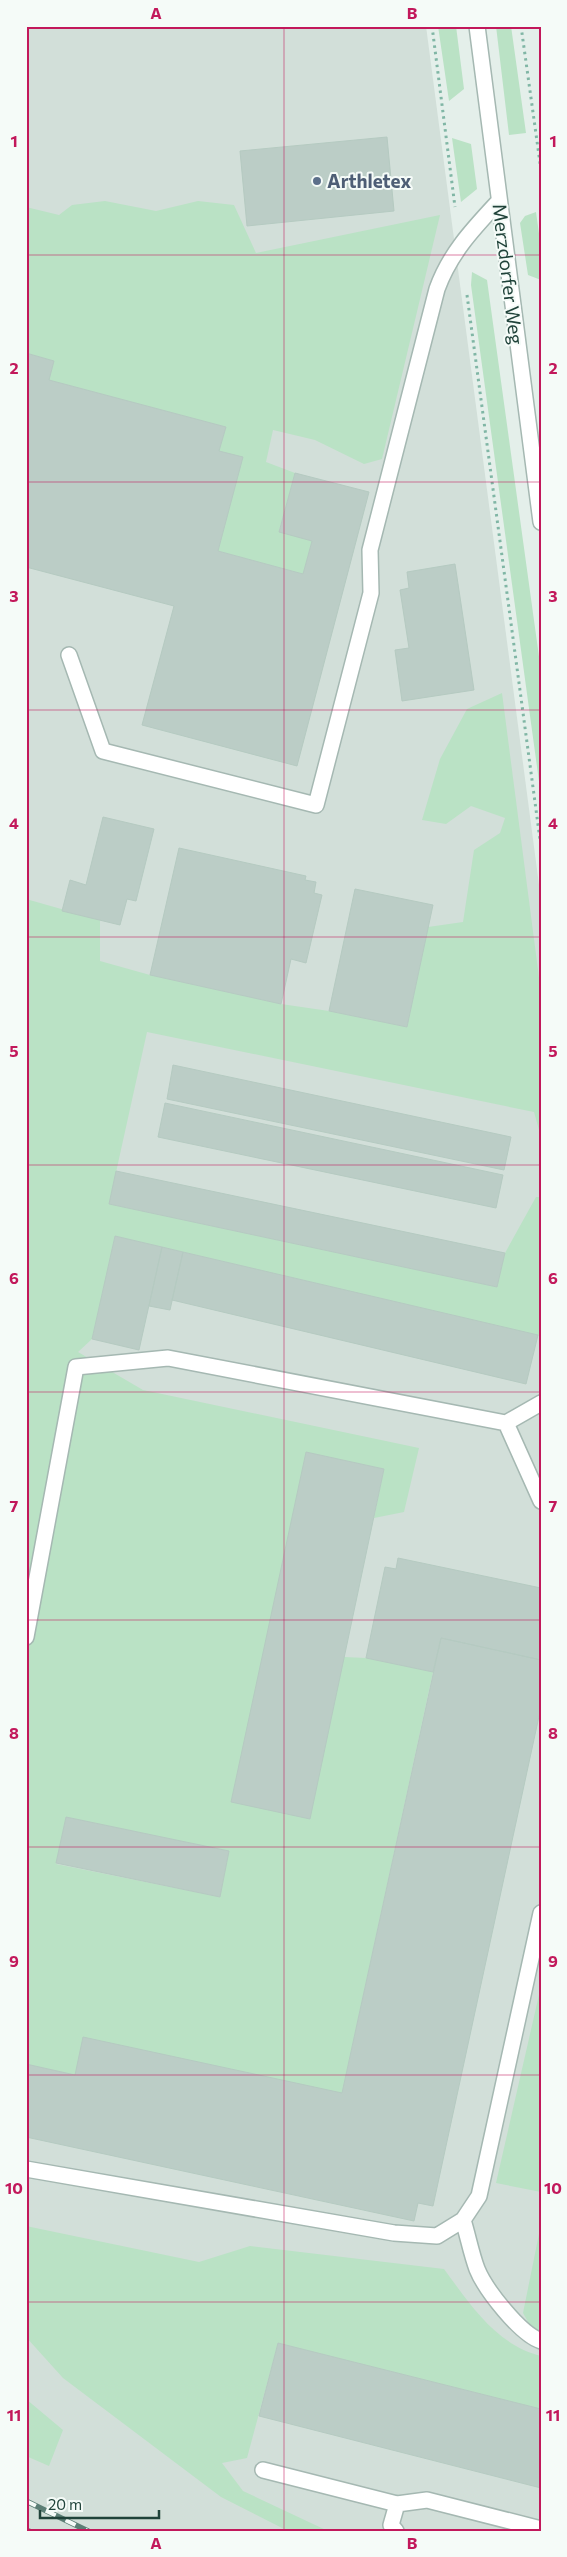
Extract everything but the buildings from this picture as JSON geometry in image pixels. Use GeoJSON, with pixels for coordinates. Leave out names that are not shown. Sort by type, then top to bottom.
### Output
{"type":"FeatureCollection","features":[{"type":"Feature","properties":{"kind":"street","name":"Merzdorfer Weg"},"geometry":{"type":"LineString","coordinates":[[477,26],[498,201],[541,522]]}},
{"type":"Feature","properties":{"kind":"street"},"geometry":{"type":"LineString","coordinates":[[69,655],[103,751],[316,805],[371,593],[370,550],[437,289],[449,260],[460,243],[498,201]]}},
{"type":"Feature","properties":{"kind":"street"},"geometry":{"type":"LineString","coordinates":[[26,1637],[76,1367],[168,1358],[506,1423],[541,1403]]}},
{"type":"Feature","properties":{"kind":"street"},"geometry":{"type":"LineString","coordinates":[[506,1423],[541,1500]]}},
{"type":"Feature","properties":{"kind":"street"},"geometry":{"type":"LineString","coordinates":[[26,2169],[394,2233],[437,2236],[463,2220],[479,2196],[541,1913]]}},
{"type":"Feature","properties":{"kind":"street"},"geometry":{"type":"LineString","coordinates":[[463,2220],[478,2271],[507,2314],[535,2339],[541,2340]]}},
{"type":"Feature","properties":{"kind":"street"},"geometry":{"type":"LineString","coordinates":[[263,2470],[397,2504],[427,2500],[541,2530]]}},
{"type":"Feature","properties":{"kind":"street"},"geometry":{"type":"LineString","coordinates":[[396,2531],[391,2525],[397,2504]]}},
{"type":"Feature","properties":{"kind":"path"},"geometry":{"type":"LineString","coordinates":[[432,26],[460,243]]}},
{"type":"Feature","properties":{"kind":"path"},"geometry":{"type":"LineString","coordinates":[[521,26],[541,170]]}},
{"type":"Feature","properties":{"kind":"path"},"geometry":{"type":"LineString","coordinates":[[467,293],[541,847]]}},
{"type":"Feature","properties":{"kind":"shaded area"},"geometry":{"type":"Polygon","coordinates":[[[26,26],[426,26],[541,900],[541,2531],[26,2531],[26,26]]]}},
{"type":"Feature","properties":{"kind":"green space"},"geometry":{"type":"Polygon","coordinates":[[[438,26],[456,26],[464,89],[449,101],[438,26]]]}},
{"type":"Feature","properties":{"kind":"green space"},"geometry":{"type":"Polygon","coordinates":[[[496,26],[511,26],[526,133],[509,135],[496,26]]]}},
{"type":"Feature","properties":{"kind":"green space"},"geometry":{"type":"Polygon","coordinates":[[[452,138],[471,144],[477,189],[461,202],[452,138]]]}},
{"type":"Feature","properties":{"kind":"green space"},"geometry":{"type":"Polygon","coordinates":[[[105,201],[156,211],[198,201],[234,205],[256,253],[440,215],[382,459],[364,464],[315,440],[273,430],[266,462],[295,473],[279,531],[312,541],[303,574],[218,551],[242,457],[219,451],[226,427],[49,380],[54,361],[26,353],[26,207],[59,215],[72,205],[105,201]]]}},
{"type":"Feature","properties":{"kind":"green space"},"geometry":{"type":"Polygon","coordinates":[[[536,212],[541,248],[541,280],[528,275],[520,223],[525,216],[536,212]]]}},
{"type":"Feature","properties":{"kind":"green space"},"geometry":{"type":"Polygon","coordinates":[[[472,272],[487,280],[541,671],[541,796],[471,285],[472,272]]]}},
{"type":"Feature","properties":{"kind":"green space"},"geometry":{"type":"Polygon","coordinates":[[[502,693],[541,993],[541,1137],[534,1112],[147,1032],[109,1204],[497,1287],[505,1253],[536,1197],[541,1197],[541,1336],[115,1236],[92,1339],[78,1352],[143,1390],[419,1448],[404,1512],[374,1518],[384,1469],[306,1452],[344,1657],[366,1658],[433,1672],[342,2093],[75,2075],[26,2064],[26,899],[100,920],[100,961],[150,975],[281,1004],[329,1011],[407,1027],[428,927],[463,922],[474,850],[500,833],[505,818],[471,806],[446,824],[422,820],[440,759],[467,709],[502,693]],[[66,1817],[56,1864],[220,1897],[229,1851],[66,1817]]]}},
{"type":"Feature","properties":{"kind":"green space"},"geometry":{"type":"Polygon","coordinates":[[[541,1986],[541,2192],[496,2183],[541,1986]]]}},
{"type":"Feature","properties":{"kind":"green space"},"geometry":{"type":"Polygon","coordinates":[[[541,2224],[541,2332],[532,2329],[523,2313],[541,2224]]]}},
{"type":"Feature","properties":{"kind":"green space"},"geometry":{"type":"Polygon","coordinates":[[[26,2226],[199,2262],[250,2246],[444,2269],[474,2309],[497,2333],[525,2351],[541,2356],[541,2409],[278,2343],[247,2458],[222,2463],[243,2491],[328,2531],[288,2531],[221,2497],[63,2378],[26,2337],[26,2226]]]}},
{"type":"Feature","properties":{"kind":"green space"},"geometry":{"type":"Polygon","coordinates":[[[26,2399],[63,2430],[49,2466],[26,2456],[26,2399]]]}},
{"type":"Feature","properties":{"kind":"railway"},"geometry":{"type":"LineString","coordinates":[[26,2501],[88,2531]]}},
{"type":"Feature","properties":{"kind":"place","name":"Arthletex"},"geometry":{"type":"Point","coordinates":[317,181]}}]}
